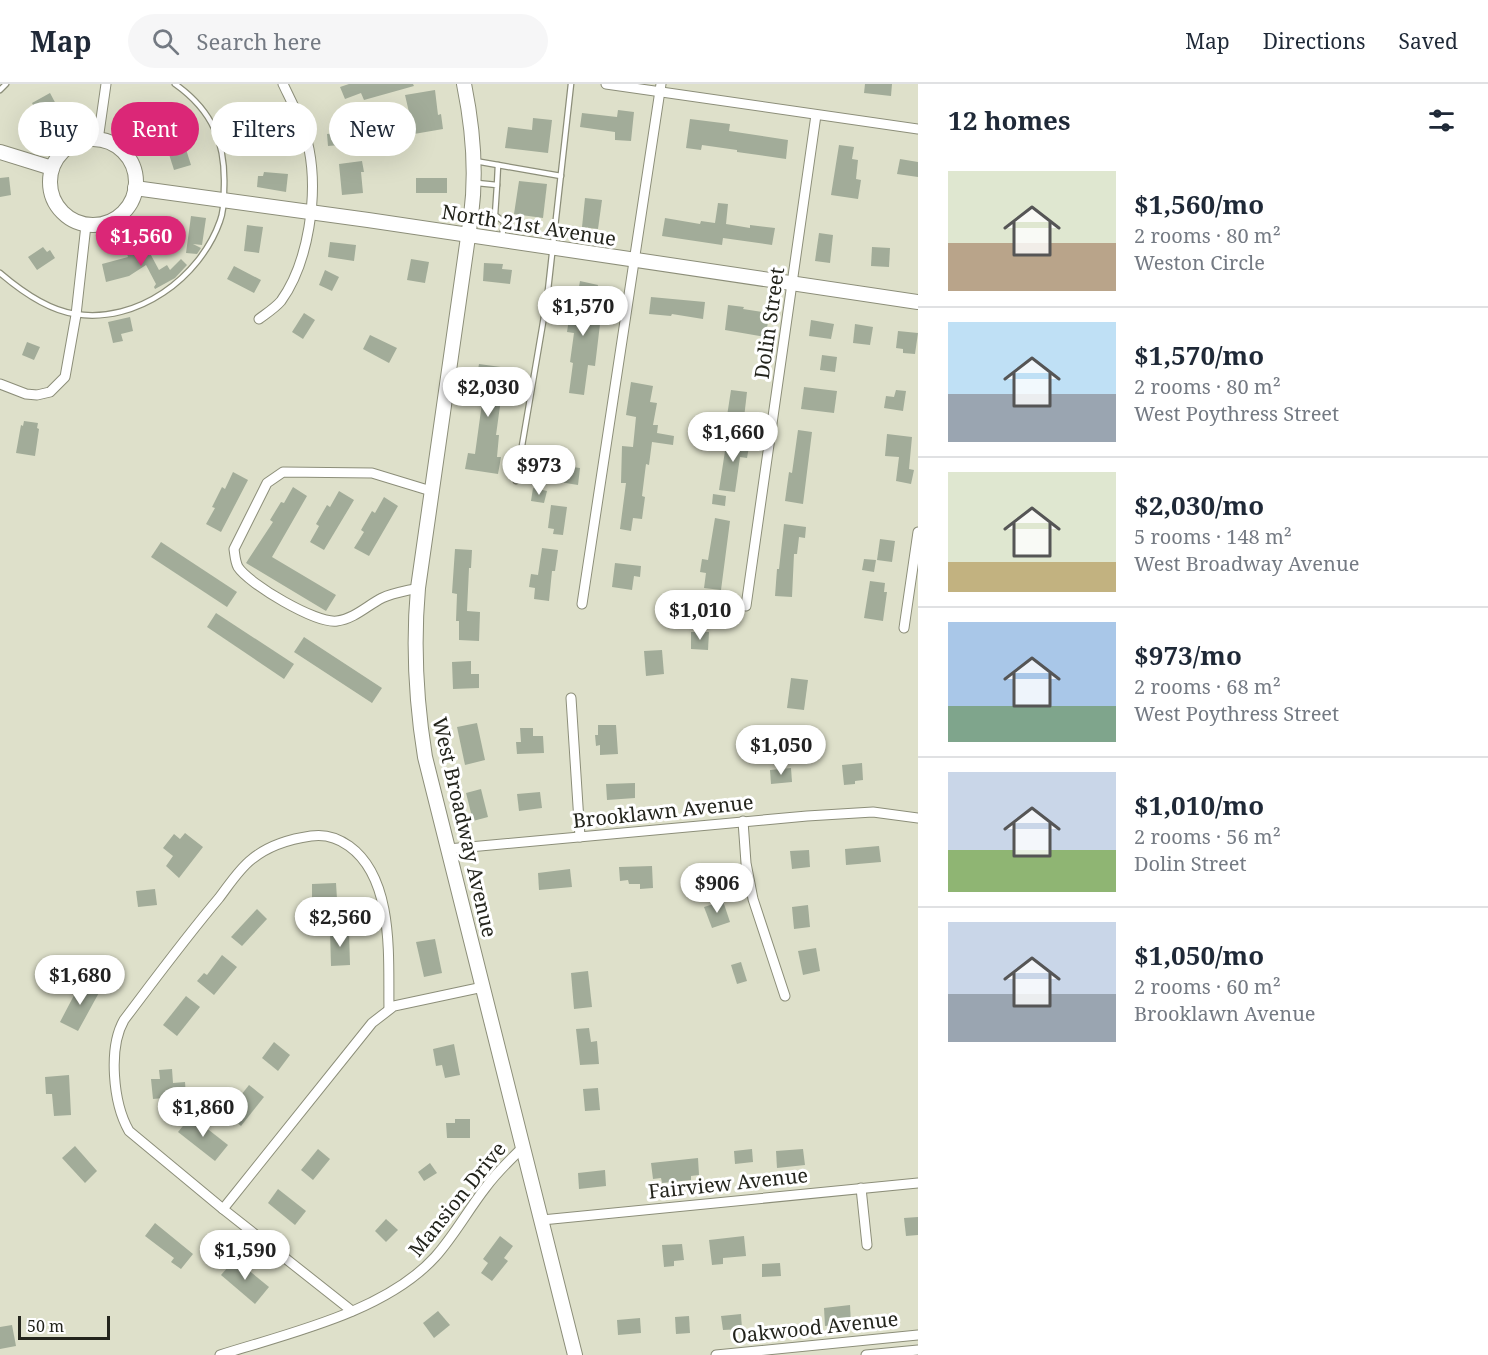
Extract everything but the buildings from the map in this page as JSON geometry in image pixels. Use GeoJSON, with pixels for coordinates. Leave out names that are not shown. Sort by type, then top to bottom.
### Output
{"type":"FeatureCollection","features":[{"type":"Feature","properties":{"kind":"main road","name":"West Broadway Avenue"},"geometry":{"type":"LineString","coordinates":[[464,84],[475,161],[474,183],[418,588],[415,663],[420,723],[425,757],[575,1355]]}},
{"type":"Feature","properties":{"kind":"main road"},"geometry":{"type":"LineString","coordinates":[[60,156],[52,168],[50,189],[59,209],[76,222],[86,225],[98,225],[118,217],[132,199],[135,177],[127,156],[109,142],[99,140]]}},
{"type":"Feature","properties":{"kind":"main road"},"geometry":{"type":"LineString","coordinates":[[0,152],[52,168]]}},
{"type":"Feature","properties":{"kind":"main road","name":"North 21st Avenue"},"geometry":{"type":"LineString","coordinates":[[135,188],[918,302]]}},
{"type":"Feature","properties":{"kind":"street"},"geometry":{"type":"LineString","coordinates":[[99,133],[106,84]]}},
{"type":"Feature","properties":{"kind":"street"},"geometry":{"type":"LineString","coordinates":[[259,319],[273,309],[291,283],[299,264],[310,213],[312,171],[309,148],[297,113],[283,84]]}},
{"type":"Feature","properties":{"kind":"street"},"geometry":{"type":"LineString","coordinates":[[606,84],[660,89],[918,129]]}},
{"type":"Feature","properties":{"kind":"street"},"geometry":{"type":"LineString","coordinates":[[582,604],[660,89]]}},
{"type":"Feature","properties":{"kind":"street","name":"Dolin Street"},"geometry":{"type":"LineString","coordinates":[[746,606],[816,115]]}},
{"type":"Feature","properties":{"kind":"street"},"geometry":{"type":"LineString","coordinates":[[0,384],[26,394],[37,395],[50,393],[59,386],[68,368],[86,225]]}},
{"type":"Feature","properties":{"kind":"street"},"geometry":{"type":"LineString","coordinates":[[418,588],[386,597],[349,618],[326,621],[295,609],[243,573],[235,560],[234,549],[267,483],[274,476],[283,472],[372,473],[431,491]]}},
{"type":"Feature","properties":{"kind":"street"},"geometry":{"type":"LineString","coordinates":[[904,628],[918,532]]}},
{"type":"Feature","properties":{"kind":"street"},"geometry":{"type":"LineString","coordinates":[[571,698],[580,837]]}},
{"type":"Feature","properties":{"kind":"street","name":"Brooklawn Avenue"},"geometry":{"type":"LineString","coordinates":[[448,849],[743,821],[873,812],[918,818]]}},
{"type":"Feature","properties":{"kind":"street"},"geometry":{"type":"LineString","coordinates":[[743,821],[746,862],[753,899],[785,996]]}},
{"type":"Feature","properties":{"kind":"street"},"geometry":{"type":"LineString","coordinates":[[352,1311],[129,1131],[121,1114],[114,1052],[116,1038],[124,1020],[250,860],[282,843],[315,836],[326,836],[345,843],[365,860],[378,886],[387,942],[389,1009]]}},
{"type":"Feature","properties":{"kind":"street"},"geometry":{"type":"LineString","coordinates":[[223,1209],[372,1023],[394,1006],[483,987]]}},
{"type":"Feature","properties":{"kind":"street","name":"Mansion Drive"},"geometry":{"type":"LineString","coordinates":[[220,1355],[352,1311],[401,1287],[436,1256],[487,1184],[524,1147]]}},
{"type":"Feature","properties":{"kind":"street","name":"Fairview Avenue"},"geometry":{"type":"LineString","coordinates":[[542,1220],[918,1183]]}},
{"type":"Feature","properties":{"kind":"street"},"geometry":{"type":"LineString","coordinates":[[861,1188],[867,1245]]}},
{"type":"Feature","properties":{"kind":"street","name":"Oakwood Avenue"},"geometry":{"type":"LineString","coordinates":[[716,1355],[918,1335]]}},
{"type":"Feature","properties":{"kind":"street"},"geometry":{"type":"LineString","coordinates":[[879,1339],[882,1354]]}},
{"type":"Feature","properties":{"kind":"street","name":"Oakwood Avenue"},"geometry":{"type":"LineString","coordinates":[[866,1355],[918,1350]]}},
{"type":"Feature","properties":{"kind":"lane"},"geometry":{"type":"LineString","coordinates":[[0,90],[6,84]]}},
{"type":"Feature","properties":{"kind":"lane"},"geometry":{"type":"LineString","coordinates":[[0,273],[32,297],[47,305],[76,315],[97,315],[139,306],[172,286],[189,272],[203,254],[221,219],[224,201],[223,155],[216,132],[207,114],[175,84]]}},
{"type":"Feature","properties":{"kind":"lane"},"geometry":{"type":"LineString","coordinates":[[516,481],[547,299],[571,84]]}},
{"type":"Feature","properties":{"kind":"lane"},"geometry":{"type":"LineString","coordinates":[[475,161],[561,176]]}},
{"type":"Feature","properties":{"kind":"lane"},"geometry":{"type":"LineString","coordinates":[[498,165],[495,215],[504,222],[502,241]]}},
{"type":"Feature","properties":{"kind":"lane"},"geometry":{"type":"LineString","coordinates":[[474,183],[497,185]]}}]}
